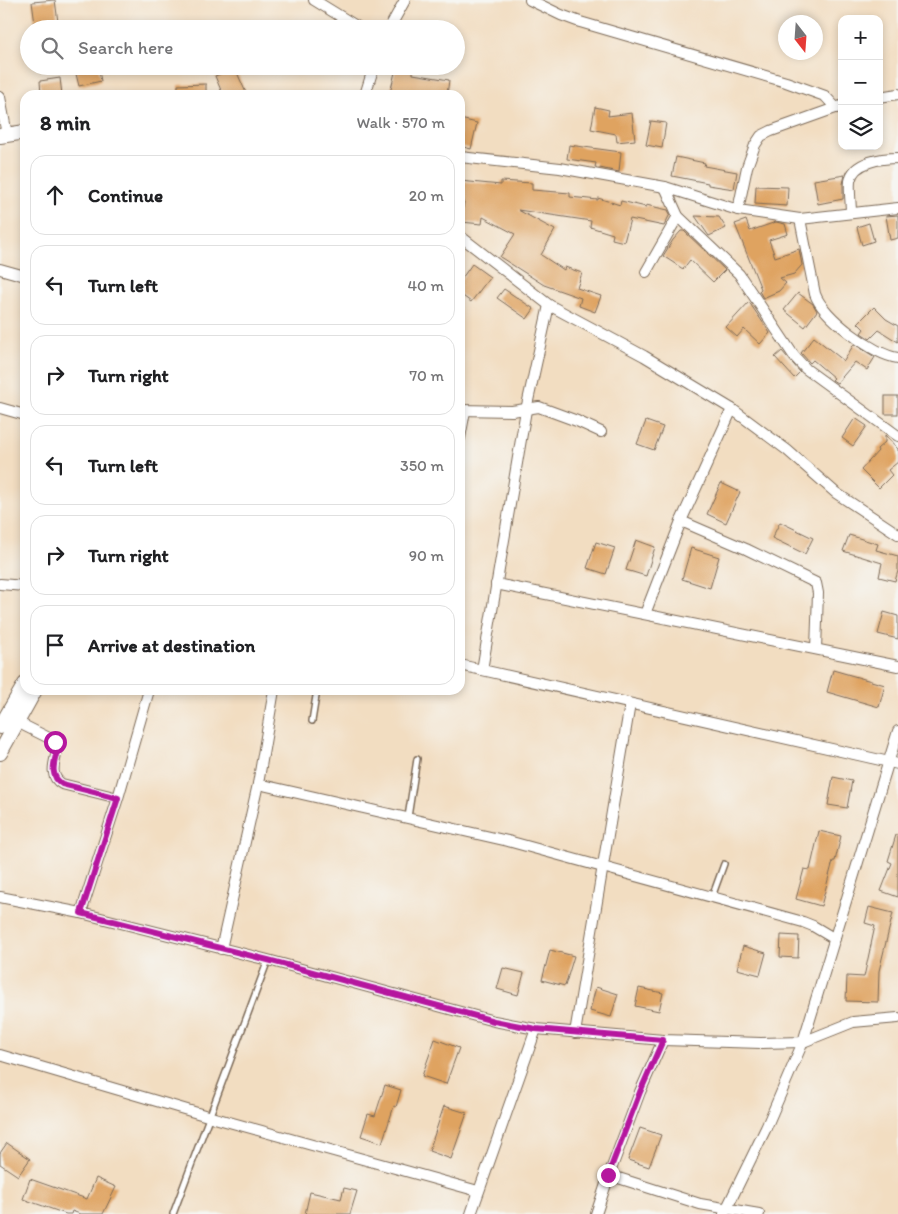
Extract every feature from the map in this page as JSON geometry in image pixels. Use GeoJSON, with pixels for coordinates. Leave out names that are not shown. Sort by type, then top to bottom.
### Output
{"type":"FeatureCollection","features":[{"type":"Feature","properties":{"kind":"street"},"geometry":{"type":"LineString","coordinates":[[314,0],[347,20]]}},
{"type":"Feature","properties":{"kind":"street"},"geometry":{"type":"LineString","coordinates":[[394,20],[406,0]]}},
{"type":"Feature","properties":{"kind":"street"},"geometry":{"type":"LineString","coordinates":[[530,0],[580,22],[651,41],[794,84],[825,96],[838,106]]}},
{"type":"Feature","properties":{"kind":"street"},"geometry":{"type":"LineString","coordinates":[[367,90],[371,75]]}},
{"type":"Feature","properties":{"kind":"street"},"geometry":{"type":"LineString","coordinates":[[883,96],[898,94]]}},
{"type":"Feature","properties":{"kind":"street"},"geometry":{"type":"LineString","coordinates":[[0,97],[3,136],[20,133]]}},
{"type":"Feature","properties":{"kind":"street"},"geometry":{"type":"LineString","coordinates":[[738,210],[751,155],[761,136],[771,130],[838,107]]}},
{"type":"Feature","properties":{"kind":"street"},"geometry":{"type":"LineString","coordinates":[[465,158],[560,168],[664,187],[738,210],[800,219],[898,208]]}},
{"type":"Feature","properties":{"kind":"street"},"geometry":{"type":"LineString","coordinates":[[851,213],[850,180],[856,170],[875,161],[898,158]]}},
{"type":"Feature","properties":{"kind":"street"},"geometry":{"type":"LineString","coordinates":[[664,187],[678,216],[739,274],[794,356],[806,369],[898,436]]}},
{"type":"Feature","properties":{"kind":"street"},"geometry":{"type":"LineString","coordinates":[[646,272],[678,216]]}},
{"type":"Feature","properties":{"kind":"street"},"geometry":{"type":"LineString","coordinates":[[800,219],[815,294],[819,303],[858,338],[890,357],[898,358]]}},
{"type":"Feature","properties":{"kind":"street"},"geometry":{"type":"LineString","coordinates":[[465,240],[549,305],[644,356],[732,409],[787,450],[836,493],[898,534]]}},
{"type":"Feature","properties":{"kind":"street"},"geometry":{"type":"LineString","coordinates":[[0,270],[20,275]]}},
{"type":"Feature","properties":{"kind":"street"},"geometry":{"type":"LineString","coordinates":[[482,670],[526,410],[549,305]]}},
{"type":"Feature","properties":{"kind":"street"},"geometry":{"type":"LineString","coordinates":[[465,411],[526,410],[539,407],[601,432]]}},
{"type":"Feature","properties":{"kind":"street"},"geometry":{"type":"LineString","coordinates":[[0,408],[20,414]]}},
{"type":"Feature","properties":{"kind":"street"},"geometry":{"type":"LineString","coordinates":[[645,614],[681,521],[732,409]]}},
{"type":"Feature","properties":{"kind":"street"},"geometry":{"type":"LineString","coordinates":[[681,521],[746,549],[816,583],[818,593],[816,649]]}},
{"type":"Feature","properties":{"kind":"street"},"geometry":{"type":"LineString","coordinates":[[0,584],[20,586]]}},
{"type":"Feature","properties":{"kind":"street"},"geometry":{"type":"LineString","coordinates":[[496,584],[728,633],[898,666]]}},
{"type":"Feature","properties":{"kind":"street"},"geometry":{"type":"LineString","coordinates":[[465,666],[894,763]]}},
{"type":"Feature","properties":{"kind":"street"},"geometry":{"type":"LineString","coordinates":[[0,727],[20,693]]}},
{"type":"Feature","properties":{"kind":"street"},"geometry":{"type":"LineString","coordinates":[[0,753],[32,695]]}},
{"type":"Feature","properties":{"kind":"street"},"geometry":{"type":"LineString","coordinates":[[81,913],[118,798],[148,695]]}},
{"type":"Feature","properties":{"kind":"street"},"geometry":{"type":"LineString","coordinates":[[220,949],[258,784],[273,695]]}},
{"type":"Feature","properties":{"kind":"street"},"geometry":{"type":"LineString","coordinates":[[575,1033],[630,704]]}},
{"type":"Feature","properties":{"kind":"street"},"geometry":{"type":"LineString","coordinates":[[17,722],[55,742],[58,747],[53,772],[56,780],[62,784],[118,798]]}},
{"type":"Feature","properties":{"kind":"street"},"geometry":{"type":"LineString","coordinates":[[725,1211],[766,1128],[803,1042],[835,939],[894,763],[898,732]]}},
{"type":"Feature","properties":{"kind":"street"},"geometry":{"type":"LineString","coordinates":[[258,784],[508,841],[803,922],[835,939]]}},
{"type":"Feature","properties":{"kind":"street"},"geometry":{"type":"LineString","coordinates":[[0,897],[81,913],[268,960],[453,1011],[536,1029],[663,1040],[761,1043],[803,1042],[853,1022],[898,1018]]}},
{"type":"Feature","properties":{"kind":"street"},"geometry":{"type":"LineString","coordinates":[[471,1214],[536,1029]]}},
{"type":"Feature","properties":{"kind":"street"},"geometry":{"type":"LineString","coordinates":[[596,1214],[608,1175],[640,1092],[663,1040]]}},
{"type":"Feature","properties":{"kind":"street"},"geometry":{"type":"LineString","coordinates":[[0,1055],[211,1117],[478,1191]]}},
{"type":"Feature","properties":{"kind":"street"},"geometry":{"type":"LineString","coordinates":[[608,1175],[725,1211],[759,1214]]}},
{"type":"Feature","properties":{"kind":"lane"},"geometry":{"type":"LineString","coordinates":[[312,721],[316,695]]}},
{"type":"Feature","properties":{"kind":"lane"},"geometry":{"type":"LineString","coordinates":[[408,817],[417,760]]}},
{"type":"Feature","properties":{"kind":"lane"},"geometry":{"type":"LineString","coordinates":[[712,897],[724,864]]}},
{"type":"Feature","properties":{"kind":"lane"},"geometry":{"type":"LineString","coordinates":[[173,1214],[211,1117],[268,960]]}},
{"type":"Feature","properties":{"kind":"building"},"geometry":{"type":"Polygon","coordinates":[[[55,0],[58,20],[34,20],[32,2],[55,0]]]}},
{"type":"Feature","properties":{"kind":"building"},"geometry":{"type":"Polygon","coordinates":[[[76,75],[100,75],[101,81],[79,86],[76,75]]]}},
{"type":"Feature","properties":{"kind":"building"},"geometry":{"type":"Polygon","coordinates":[[[238,75],[245,90],[221,90],[215,76],[238,75]]]}},
{"type":"Feature","properties":{"kind":"building"},"geometry":{"type":"Polygon","coordinates":[[[394,75],[419,75],[449,80],[448,90],[391,90],[394,75]]]}},
{"type":"Feature","properties":{"kind":"building"},"geometry":{"type":"Polygon","coordinates":[[[60,78],[61,90],[41,90],[40,81],[60,78]]]}},
{"type":"Feature","properties":{"kind":"building"},"geometry":{"type":"Polygon","coordinates":[[[206,84],[206,90],[178,90],[178,85],[206,84]]]}},
{"type":"Feature","properties":{"kind":"building"},"geometry":{"type":"Polygon","coordinates":[[[595,107],[609,110],[608,116],[632,113],[635,140],[617,142],[616,134],[591,129],[595,107]]]}},
{"type":"Feature","properties":{"kind":"building"},"geometry":{"type":"Polygon","coordinates":[[[465,120],[477,123],[471,149],[465,147],[465,120]]]}},
{"type":"Feature","properties":{"kind":"building"},"geometry":{"type":"Polygon","coordinates":[[[651,121],[666,123],[662,148],[646,145],[651,121]]]}},
{"type":"Feature","properties":{"kind":"building"},"geometry":{"type":"Polygon","coordinates":[[[569,145],[621,152],[619,172],[595,167],[596,163],[567,159],[569,145]]]}},
{"type":"Feature","properties":{"kind":"building"},"geometry":{"type":"Polygon","coordinates":[[[676,157],[705,163],[704,166],[737,172],[734,189],[672,176],[676,157]]]}},
{"type":"Feature","properties":{"kind":"building"},"geometry":{"type":"Polygon","coordinates":[[[845,175],[843,199],[818,204],[814,180],[845,175]]]}},
{"type":"Feature","properties":{"kind":"building"},"geometry":{"type":"Polygon","coordinates":[[[465,181],[501,185],[501,181],[532,183],[532,190],[570,193],[570,197],[598,200],[598,198],[620,205],[621,201],[646,207],[646,205],[668,210],[670,214],[664,226],[630,219],[624,242],[612,239],[613,234],[590,227],[591,221],[518,210],[555,230],[541,255],[564,270],[565,267],[582,273],[577,288],[601,296],[595,312],[579,306],[581,298],[544,285],[500,257],[515,234],[483,217],[482,224],[465,222],[465,181]]]}},
{"type":"Feature","properties":{"kind":"building"},"geometry":{"type":"Polygon","coordinates":[[[756,186],[788,187],[787,206],[755,204],[756,186]]]}},
{"type":"Feature","properties":{"kind":"building"},"geometry":{"type":"Polygon","coordinates":[[[898,215],[898,238],[890,240],[886,216],[898,215]]]}},
{"type":"Feature","properties":{"kind":"building"},"geometry":{"type":"Polygon","coordinates":[[[695,216],[719,217],[726,228],[709,236],[695,216]]]}},
{"type":"Feature","properties":{"kind":"building"},"geometry":{"type":"Polygon","coordinates":[[[746,220],[750,231],[776,222],[785,224],[788,234],[769,240],[775,257],[799,249],[802,265],[794,274],[780,278],[786,283],[779,291],[763,298],[735,224],[746,220]]]}},
{"type":"Feature","properties":{"kind":"building"},"geometry":{"type":"Polygon","coordinates":[[[869,223],[874,241],[862,245],[857,227],[869,223]]]}},
{"type":"Feature","properties":{"kind":"building"},"geometry":{"type":"Polygon","coordinates":[[[681,231],[684,231],[725,270],[713,282],[690,260],[683,269],[663,256],[681,231]]]}},
{"type":"Feature","properties":{"kind":"building"},"geometry":{"type":"Polygon","coordinates":[[[472,264],[490,277],[471,302],[465,298],[465,274],[472,264]]]}},
{"type":"Feature","properties":{"kind":"building"},"geometry":{"type":"Polygon","coordinates":[[[504,289],[534,309],[527,319],[497,298],[504,289]]]}},
{"type":"Feature","properties":{"kind":"building"},"geometry":{"type":"Polygon","coordinates":[[[798,293],[813,304],[817,311],[805,327],[784,310],[798,293]]]}},
{"type":"Feature","properties":{"kind":"building"},"geometry":{"type":"Polygon","coordinates":[[[749,302],[770,333],[760,344],[744,329],[737,337],[726,327],[749,302]]]}},
{"type":"Feature","properties":{"kind":"building"},"geometry":{"type":"Polygon","coordinates":[[[874,307],[886,319],[898,326],[898,342],[879,330],[870,339],[861,333],[864,329],[858,323],[874,307]]]}},
{"type":"Feature","properties":{"kind":"building"},"geometry":{"type":"Polygon","coordinates":[[[814,337],[844,361],[854,344],[875,357],[867,370],[855,362],[837,383],[832,380],[834,378],[813,360],[810,363],[801,353],[814,337]]]}},
{"type":"Feature","properties":{"kind":"building"},"geometry":{"type":"Polygon","coordinates":[[[782,351],[800,372],[794,378],[775,357],[782,351]]]}},
{"type":"Feature","properties":{"kind":"building"},"geometry":{"type":"Polygon","coordinates":[[[885,396],[898,396],[898,414],[885,414],[885,396]]]}},
{"type":"Feature","properties":{"kind":"building"},"geometry":{"type":"Polygon","coordinates":[[[855,418],[867,426],[853,446],[842,438],[855,418]]]}},
{"type":"Feature","properties":{"kind":"building"},"geometry":{"type":"Polygon","coordinates":[[[646,421],[663,427],[654,450],[637,444],[646,421]]]}},
{"type":"Feature","properties":{"kind":"building"},"geometry":{"type":"Polygon","coordinates":[[[885,435],[898,449],[898,462],[888,470],[892,475],[879,488],[861,470],[878,451],[877,449],[885,442],[885,435]]]}},
{"type":"Feature","properties":{"kind":"building"},"geometry":{"type":"Polygon","coordinates":[[[721,483],[740,492],[726,523],[707,514],[721,483]]]}},
{"type":"Feature","properties":{"kind":"building"},"geometry":{"type":"Polygon","coordinates":[[[780,522],[813,538],[805,554],[772,538],[780,522]]]}},
{"type":"Feature","properties":{"kind":"building"},"geometry":{"type":"Polygon","coordinates":[[[849,535],[878,544],[876,550],[898,556],[898,571],[895,581],[879,577],[882,563],[843,551],[849,535]]]}},
{"type":"Feature","properties":{"kind":"building"},"geometry":{"type":"Polygon","coordinates":[[[636,540],[655,547],[646,576],[626,570],[636,540]]]}},
{"type":"Feature","properties":{"kind":"building"},"geometry":{"type":"Polygon","coordinates":[[[596,542],[615,548],[606,574],[587,568],[596,542]]]}},
{"type":"Feature","properties":{"kind":"building"},"geometry":{"type":"Polygon","coordinates":[[[691,548],[719,557],[710,588],[682,579],[691,548]]]}},
{"type":"Feature","properties":{"kind":"building"},"geometry":{"type":"Polygon","coordinates":[[[884,612],[898,616],[898,639],[878,634],[884,612]]]}},
{"type":"Feature","properties":{"kind":"building"},"geometry":{"type":"Polygon","coordinates":[[[833,670],[885,685],[879,707],[827,692],[833,670]]]}},
{"type":"Feature","properties":{"kind":"building"},"geometry":{"type":"Polygon","coordinates":[[[833,777],[852,781],[847,808],[828,805],[833,777]]]}},
{"type":"Feature","properties":{"kind":"building"},"geometry":{"type":"Polygon","coordinates":[[[819,831],[841,836],[821,906],[796,899],[804,869],[810,870],[819,831]]]}},
{"type":"Feature","properties":{"kind":"building"},"geometry":{"type":"Polygon","coordinates":[[[896,835],[898,835],[898,897],[881,891],[892,863],[888,861],[896,835]]]}},
{"type":"Feature","properties":{"kind":"building"},"geometry":{"type":"Polygon","coordinates":[[[869,907],[893,913],[879,971],[878,1002],[846,1001],[847,976],[864,977],[875,926],[865,923],[869,907]]]}},
{"type":"Feature","properties":{"kind":"building"},"geometry":{"type":"Polygon","coordinates":[[[781,935],[799,936],[798,958],[780,957],[781,935]]]}},
{"type":"Feature","properties":{"kind":"building"},"geometry":{"type":"Polygon","coordinates":[[[743,946],[766,953],[760,975],[737,969],[743,946]]]}},
{"type":"Feature","properties":{"kind":"building"},"geometry":{"type":"Polygon","coordinates":[[[550,950],[574,956],[565,986],[542,980],[550,950]]]}},
{"type":"Feature","properties":{"kind":"building"},"geometry":{"type":"Polygon","coordinates":[[[503,968],[524,973],[518,995],[497,989],[503,968]]]}},
{"type":"Feature","properties":{"kind":"building"},"geometry":{"type":"Polygon","coordinates":[[[596,987],[618,994],[611,1017],[590,1011],[596,987]]]}},
{"type":"Feature","properties":{"kind":"building"},"geometry":{"type":"Polygon","coordinates":[[[639,988],[663,993],[659,1011],[635,1006],[639,988]]]}},
{"type":"Feature","properties":{"kind":"building"},"geometry":{"type":"Polygon","coordinates":[[[435,1039],[459,1048],[446,1084],[422,1076],[435,1039]]]}},
{"type":"Feature","properties":{"kind":"building"},"geometry":{"type":"Polygon","coordinates":[[[385,1085],[401,1090],[382,1143],[361,1136],[368,1114],[375,1116],[385,1085]]]}},
{"type":"Feature","properties":{"kind":"building"},"geometry":{"type":"Polygon","coordinates":[[[444,1106],[467,1113],[451,1159],[429,1151],[444,1106]]]}},
{"type":"Feature","properties":{"kind":"building"},"geometry":{"type":"Polygon","coordinates":[[[640,1128],[661,1135],[649,1167],[628,1160],[640,1128]]]}},
{"type":"Feature","properties":{"kind":"building"},"geometry":{"type":"Polygon","coordinates":[[[7,1143],[30,1159],[18,1176],[0,1164],[0,1153],[7,1143]]]}},
{"type":"Feature","properties":{"kind":"building"},"geometry":{"type":"Polygon","coordinates":[[[96,1178],[116,1187],[103,1214],[80,1214],[72,1211],[71,1214],[66,1214],[23,1199],[30,1179],[87,1199],[96,1178]]]}},
{"type":"Feature","properties":{"kind":"building"},"geometry":{"type":"Polygon","coordinates":[[[344,1188],[357,1191],[350,1214],[305,1214],[310,1192],[341,1199],[344,1188]]]}},
{"type":"Feature","properties":{"kind":"route"},"geometry":{"type":"LineString","coordinates":[[55,742],[58,747],[53,772],[56,780],[62,784],[118,798],[81,913],[268,960],[494,1021],[536,1029],[663,1040],[640,1092],[608,1175]]}}]}
